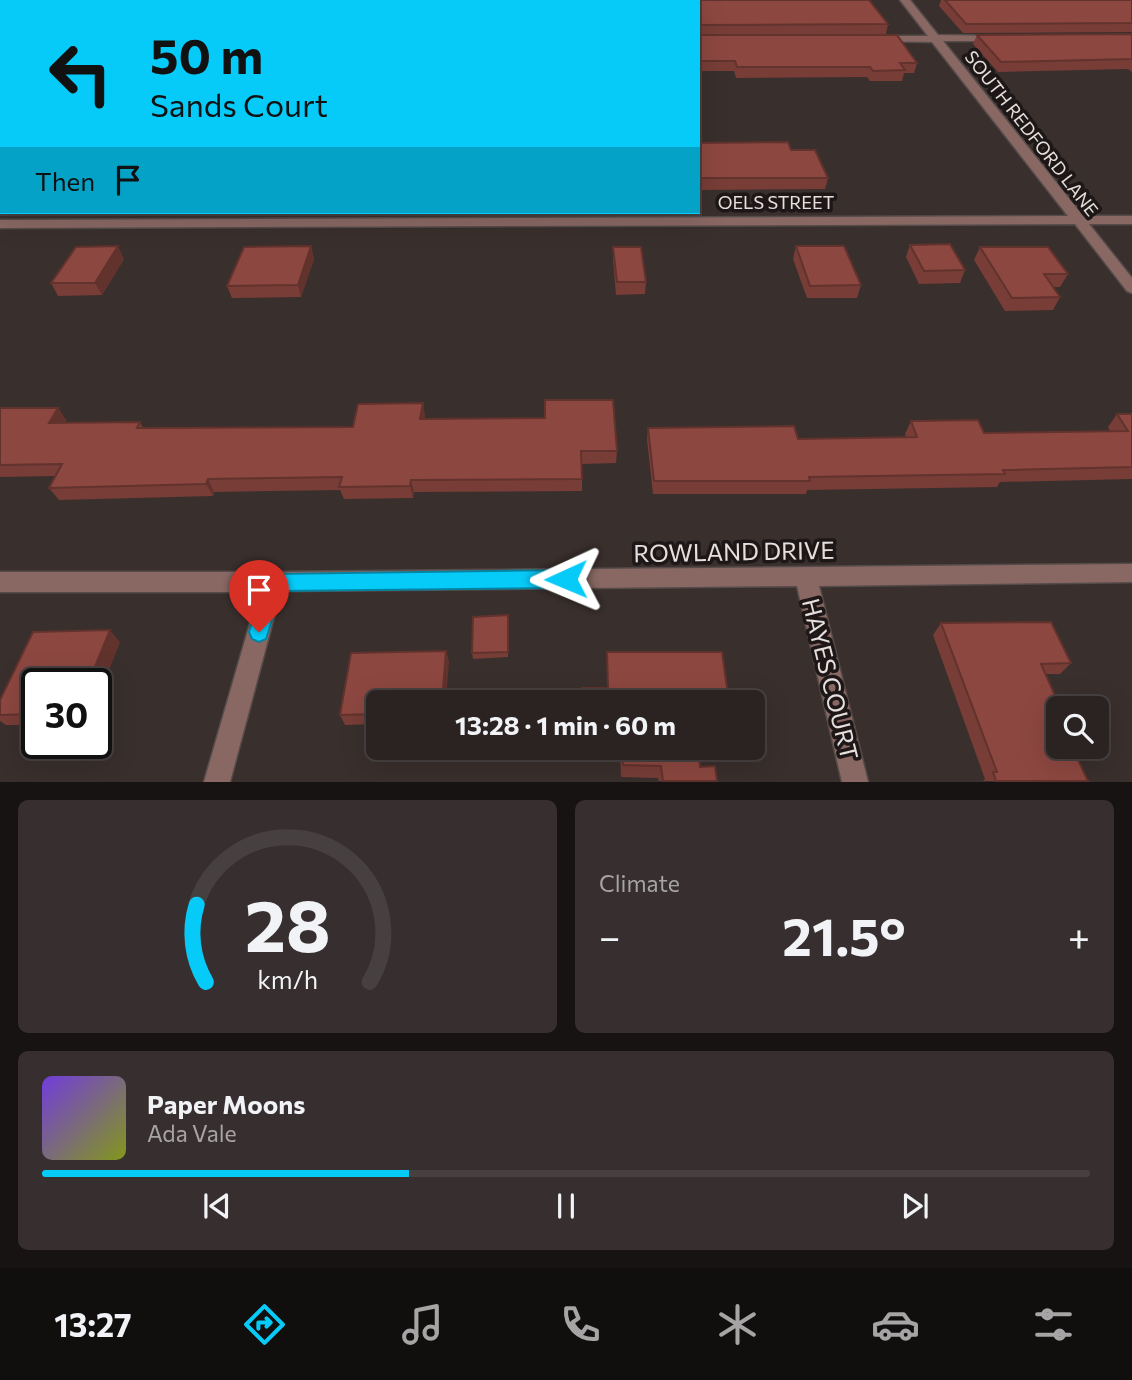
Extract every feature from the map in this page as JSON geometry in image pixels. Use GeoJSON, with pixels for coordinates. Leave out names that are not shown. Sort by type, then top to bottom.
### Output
{"type":"FeatureCollection","features":[{"type":"Feature","properties":{"kind":"street","name":"SOUTH REDFORD LANE"},"geometry":{"type":"LineString","coordinates":[[905,0],[1132,288]]}},
{"type":"Feature","properties":{"kind":"street"},"geometry":{"type":"LineString","coordinates":[[866,39],[1014,38]]}},
{"type":"Feature","properties":{"kind":"street","name":"OELS STREET"},"geometry":{"type":"LineString","coordinates":[[0,224],[1132,220]]}},
{"type":"Feature","properties":{"kind":"street","name":"ROWLAND DRIVE"},"geometry":{"type":"LineString","coordinates":[[0,582],[273,582],[1132,573]]}},
{"type":"Feature","properties":{"kind":"street","name":"HAYES COURT"},"geometry":{"type":"LineString","coordinates":[[806,577],[855,782]]}},
{"type":"Feature","properties":{"kind":"street"},"geometry":{"type":"LineString","coordinates":[[217,782],[273,582]]}},
{"type":"Feature","properties":{"kind":"building"},"geometry":{"type":"Polygon","coordinates":[[[700,0],[869,0],[888,24],[700,25],[700,0]]]}},
{"type":"Feature","properties":{"kind":"building"},"geometry":{"type":"Polygon","coordinates":[[[945,0],[1132,0],[1132,23],[966,24],[945,0]]]}},
{"type":"Feature","properties":{"kind":"building"},"geometry":{"type":"Polygon","coordinates":[[[1132,34],[1132,59],[1001,62],[977,35],[1132,34]]]}},
{"type":"Feature","properties":{"kind":"building"},"geometry":{"type":"Polygon","coordinates":[[[700,35],[897,35],[917,63],[900,63],[905,70],[873,71],[870,67],[737,67],[735,61],[700,61],[700,35]]]}},
{"type":"Feature","properties":{"kind":"building"},"geometry":{"type":"Polygon","coordinates":[[[788,142],[791,150],[815,150],[828,178],[700,178],[700,143],[788,142]]]}},
{"type":"Feature","properties":{"kind":"building"},"geometry":{"type":"Polygon","coordinates":[[[950,244],[965,270],[924,271],[910,245],[950,244]]]}},
{"type":"Feature","properties":{"kind":"building"},"geometry":{"type":"Polygon","coordinates":[[[118,246],[95,283],[51,283],[76,247],[118,246]]]}},
{"type":"Feature","properties":{"kind":"building"},"geometry":{"type":"Polygon","coordinates":[[[311,246],[298,285],[227,286],[244,247],[311,246]]]}},
{"type":"Feature","properties":{"kind":"building"},"geometry":{"type":"Polygon","coordinates":[[[796,246],[844,246],[861,285],[810,286],[796,246]]]}},
{"type":"Feature","properties":{"kind":"building"},"geometry":{"type":"Polygon","coordinates":[[[613,247],[641,247],[646,282],[617,282],[613,247]]]}},
{"type":"Feature","properties":{"kind":"building"},"geometry":{"type":"Polygon","coordinates":[[[980,247],[1048,247],[1068,274],[1044,274],[1060,297],[1012,298],[980,247]]]}},
{"type":"Feature","properties":{"kind":"building"},"geometry":{"type":"Polygon","coordinates":[[[545,400],[613,400],[617,451],[581,451],[582,479],[411,480],[410,486],[339,487],[342,477],[208,479],[206,484],[49,488],[62,464],[0,465],[0,408],[58,408],[49,423],[140,422],[137,428],[353,427],[358,404],[423,403],[420,419],[545,418],[545,400]]]}},
{"type":"Feature","properties":{"kind":"building"},"geometry":{"type":"Polygon","coordinates":[[[1117,414],[1132,414],[1132,467],[1003,470],[1005,474],[809,477],[810,481],[654,481],[648,428],[794,426],[798,439],[917,437],[911,421],[978,420],[984,433],[1128,431],[1117,414]]]}},
{"type":"Feature","properties":{"kind":"building"},"geometry":{"type":"Polygon","coordinates":[[[508,615],[508,652],[472,653],[473,617],[508,615]]]}},
{"type":"Feature","properties":{"kind":"building"},"geometry":{"type":"Polygon","coordinates":[[[1051,622],[1071,663],[1041,664],[1055,696],[1046,696],[1046,759],[1078,759],[1088,781],[996,781],[993,772],[997,772],[941,623],[1051,622]]]}},
{"type":"Feature","properties":{"kind":"building"},"geometry":{"type":"Polygon","coordinates":[[[110,630],[95,668],[21,668],[21,714],[0,715],[0,700],[33,632],[110,630]]]}},
{"type":"Feature","properties":{"kind":"building"},"geometry":{"type":"Polygon","coordinates":[[[446,651],[443,690],[366,690],[366,714],[340,715],[351,653],[446,651]]]}},
{"type":"Feature","properties":{"kind":"building"},"geometry":{"type":"Polygon","coordinates":[[[607,652],[722,652],[727,690],[582,690],[608,688],[607,652]]]}},
{"type":"Feature","properties":{"kind":"building"},"geometry":{"type":"Polygon","coordinates":[[[623,760],[699,760],[700,767],[715,766],[717,781],[663,781],[661,766],[623,765],[623,760]]]}},
{"type":"Feature","properties":{"kind":"route"},"geometry":{"type":"LineString","coordinates":[[259,632],[273,582],[566,579]]}}]}
